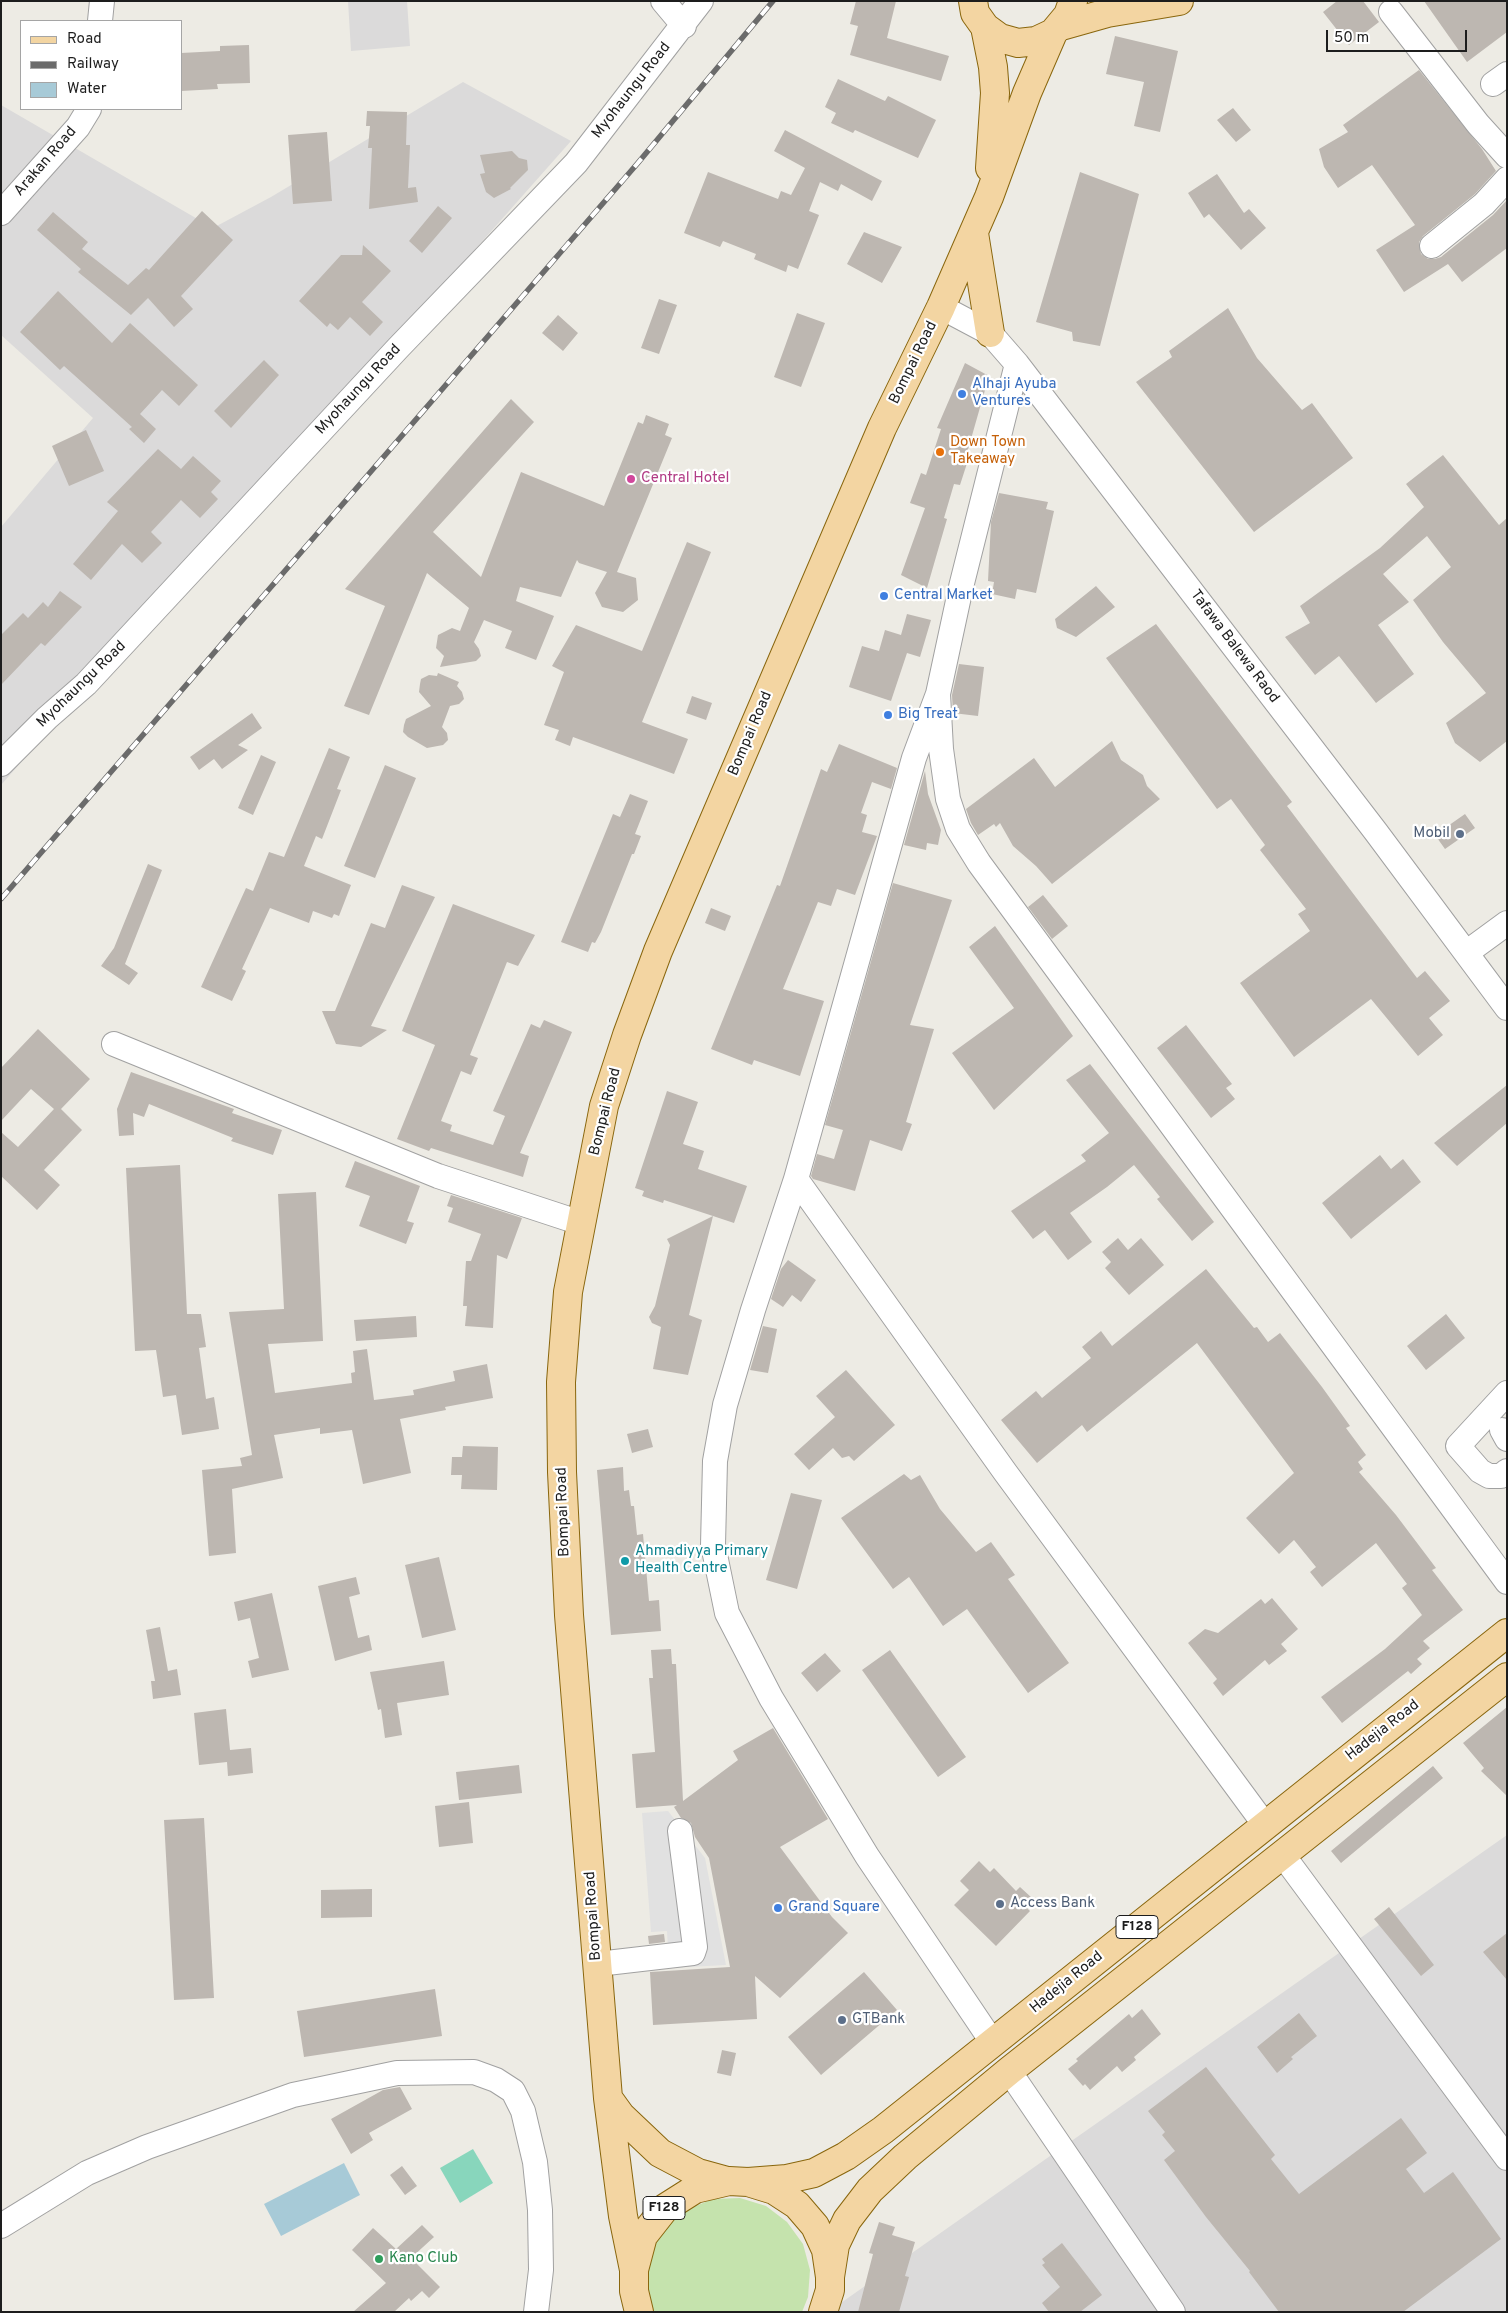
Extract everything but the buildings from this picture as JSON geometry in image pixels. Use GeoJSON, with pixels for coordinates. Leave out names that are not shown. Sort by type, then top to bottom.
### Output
{"type":"FeatureCollection","features":[{"type":"Feature","properties":{"kind":"main road"},"geometry":{"type":"LineString","coordinates":[[973,1],[976,13],[985,27],[1000,38],[1018,43],[1036,41],[1107,7],[1179,1]]}},
{"type":"Feature","properties":{"kind":"main road","name":"Bompai Road"},"geometry":{"type":"LineString","coordinates":[[633,2296],[608,2098],[569,1615],[562,1472],[561,1382],[568,1292],[581,1223],[604,1106],[627,1035],[658,951],[882,428],[941,307],[974,233],[1027,93],[1057,30],[1068,15],[1073,1]]}},
{"type":"Feature","properties":{"kind":"main road"},"geometry":{"type":"LineString","coordinates":[[985,27],[993,67],[995,93],[989,197]]}},
{"type":"Feature","properties":{"kind":"main road"},"geometry":{"type":"LineString","coordinates":[[974,233],[990,333]]}},
{"type":"Feature","properties":{"kind":"main road","name":"Hadejia Road"},"geometry":{"type":"LineString","coordinates":[[739,2182],[787,2179],[814,2173],[846,2156],[883,2130],[1507,1632]]}},
{"type":"Feature","properties":{"kind":"main road","name":"F128"},"geometry":{"type":"LineString","coordinates":[[824,2311],[830,2290],[835,2245],[847,2220],[870,2190],[905,2157],[1009,2071],[1507,1677]]}},
{"type":"Feature","properties":{"kind":"main road"},"geometry":{"type":"LineString","coordinates":[[608,2098],[621,2116],[660,2153],[698,2173],[774,2190],[797,2205],[814,2226],[826,2250],[830,2277]]}},
{"type":"Feature","properties":{"kind":"main road","name":"F128"},"geometry":{"type":"LineString","coordinates":[[633,2296],[643,2236],[665,2208],[695,2188],[739,2182]]}},
{"type":"Feature","properties":{"kind":"street"},"geometry":{"type":"LineString","coordinates":[[100,20],[102,1]]}},
{"type":"Feature","properties":{"kind":"street"},"geometry":{"type":"LineString","coordinates":[[663,1],[684,26]]}},
{"type":"Feature","properties":{"kind":"street","name":"Myohaungu Road"},"geometry":{"type":"LineString","coordinates":[[1,764],[47,718],[92,678],[398,348],[576,163],[684,26],[701,1]]}},
{"type":"Feature","properties":{"kind":"street"},"geometry":{"type":"LineString","coordinates":[[1391,12],[1478,124],[1507,156]]}},
{"type":"Feature","properties":{"kind":"street","name":"Arakan Road"},"geometry":{"type":"LineString","coordinates":[[1,213],[78,128],[88,110]]}},
{"type":"Feature","properties":{"kind":"street"},"geometry":{"type":"LineString","coordinates":[[1432,246],[1484,204],[1507,179]]}},
{"type":"Feature","properties":{"kind":"street","name":"Tafawa Balewa Raod"},"geometry":{"type":"LineString","coordinates":[[941,307],[990,333],[1017,364],[1376,832],[1507,1008]]}},
{"type":"Feature","properties":{"kind":"street"},"geometry":{"type":"LineString","coordinates":[[993,2043],[862,1848],[770,1698],[728,1613],[713,1545],[716,1461],[725,1405],[753,1310],[796,1179],[914,758],[938,694],[961,587],[1017,364]]}},
{"type":"Feature","properties":{"kind":"street"},"geometry":{"type":"LineString","coordinates":[[938,694],[941,749],[948,799],[958,828],[979,863],[1507,1582]]}},
{"type":"Feature","properties":{"kind":"street"},"geometry":{"type":"LineString","coordinates":[[1466,953],[1507,923]]}},
{"type":"Feature","properties":{"kind":"street"},"geometry":{"type":"LineString","coordinates":[[114,1044],[438,1176],[581,1223]]}},
{"type":"Feature","properties":{"kind":"street"},"geometry":{"type":"LineString","coordinates":[[796,1179],[1000,1465],[1265,1825]]}},
{"type":"Feature","properties":{"kind":"street"},"geometry":{"type":"LineString","coordinates":[[1507,1393],[1458,1446],[1480,1472],[1489,1476],[1501,1476],[1507,1471]]}},
{"type":"Feature","properties":{"kind":"street"},"geometry":{"type":"LineString","coordinates":[[598,1964],[693,1953],[695,1947],[680,1831]]}},
{"type":"Feature","properties":{"kind":"street"},"geometry":{"type":"LineString","coordinates":[[1282,1854],[1507,2158]]}},
{"type":"Feature","properties":{"kind":"street"},"geometry":{"type":"LineString","coordinates":[[1009,2071],[1174,2312]]}},
{"type":"Feature","properties":{"kind":"street"},"geometry":{"type":"LineString","coordinates":[[1,2226],[87,2173],[147,2147],[293,2096],[396,2073],[474,2072],[496,2080],[513,2091],[523,2111],[535,2162],[540,2210],[541,2270],[536,2312]]}},
{"type":"Feature","properties":{"kind":"shaded area"},"geometry":{"type":"Polygon","coordinates":[[[348,1],[407,1],[410,46],[351,51],[348,1]]]}},
{"type":"Feature","properties":{"kind":"shaded area"},"geometry":{"type":"Polygon","coordinates":[[[463,82],[571,141],[1,785],[1,527],[93,418],[1,335],[1,105],[213,228],[271,197],[463,82]]]}},
{"type":"Feature","properties":{"kind":"shaded area"},"geometry":{"type":"Polygon","coordinates":[[[668,1811],[705,1858],[726,1965],[669,1968],[667,1931],[651,1932],[642,1813],[668,1811]]]}},
{"type":"Feature","properties":{"kind":"shaded area"},"geometry":{"type":"Polygon","coordinates":[[[1507,1835],[1507,2312],[828,2312],[1507,1835]]]}},
{"type":"Feature","properties":{"kind":"green space"},"geometry":{"type":"Polygon","coordinates":[[[473,2149],[493,2183],[460,2203],[440,2168],[473,2149]]]}},
{"type":"Feature","properties":{"kind":"green space"},"geometry":{"type":"Polygon","coordinates":[[[740,2198],[766,2206],[787,2222],[803,2244],[810,2270],[808,2297],[802,2312],[654,2312],[650,2302],[647,2275],[653,2248],[667,2226],[688,2209],[713,2199],[740,2198]]]}},
{"type":"Feature","properties":{"kind":"water"},"geometry":{"type":"Polygon","coordinates":[[[344,2163],[360,2195],[281,2236],[264,2204],[344,2163]]]}},
{"type":"Feature","properties":{"kind":"railway"},"geometry":{"type":"LineString","coordinates":[[1,899],[637,164],[773,1]]}},
{"type":"Feature","properties":{"kind":"place","name":"Alhaji Ayuba Ventures"},"geometry":{"type":"Point","coordinates":[962,394]}},
{"type":"Feature","properties":{"kind":"place","name":"Down Town Takeaway"},"geometry":{"type":"Point","coordinates":[940,452]}},
{"type":"Feature","properties":{"kind":"place","name":"Central Hotel"},"geometry":{"type":"Point","coordinates":[631,479]}},
{"type":"Feature","properties":{"kind":"place","name":"Central Market"},"geometry":{"type":"Point","coordinates":[884,596]}},
{"type":"Feature","properties":{"kind":"place","name":"Big Treat"},"geometry":{"type":"Point","coordinates":[888,715]}},
{"type":"Feature","properties":{"kind":"place","name":"Mobil"},"geometry":{"type":"Point","coordinates":[1460,834]}},
{"type":"Feature","properties":{"kind":"place","name":"Ahmadiyya Primary Health Centre"},"geometry":{"type":"Point","coordinates":[625,1561]}},
{"type":"Feature","properties":{"kind":"place","name":"Access Bank"},"geometry":{"type":"Point","coordinates":[1000,1904]}},
{"type":"Feature","properties":{"kind":"place","name":"Grand Square"},"geometry":{"type":"Point","coordinates":[778,1908]}},
{"type":"Feature","properties":{"kind":"place","name":"GTBank"},"geometry":{"type":"Point","coordinates":[842,2020]}},
{"type":"Feature","properties":{"kind":"place","name":"Kano Club"},"geometry":{"type":"Point","coordinates":[379,2259]}}]}
